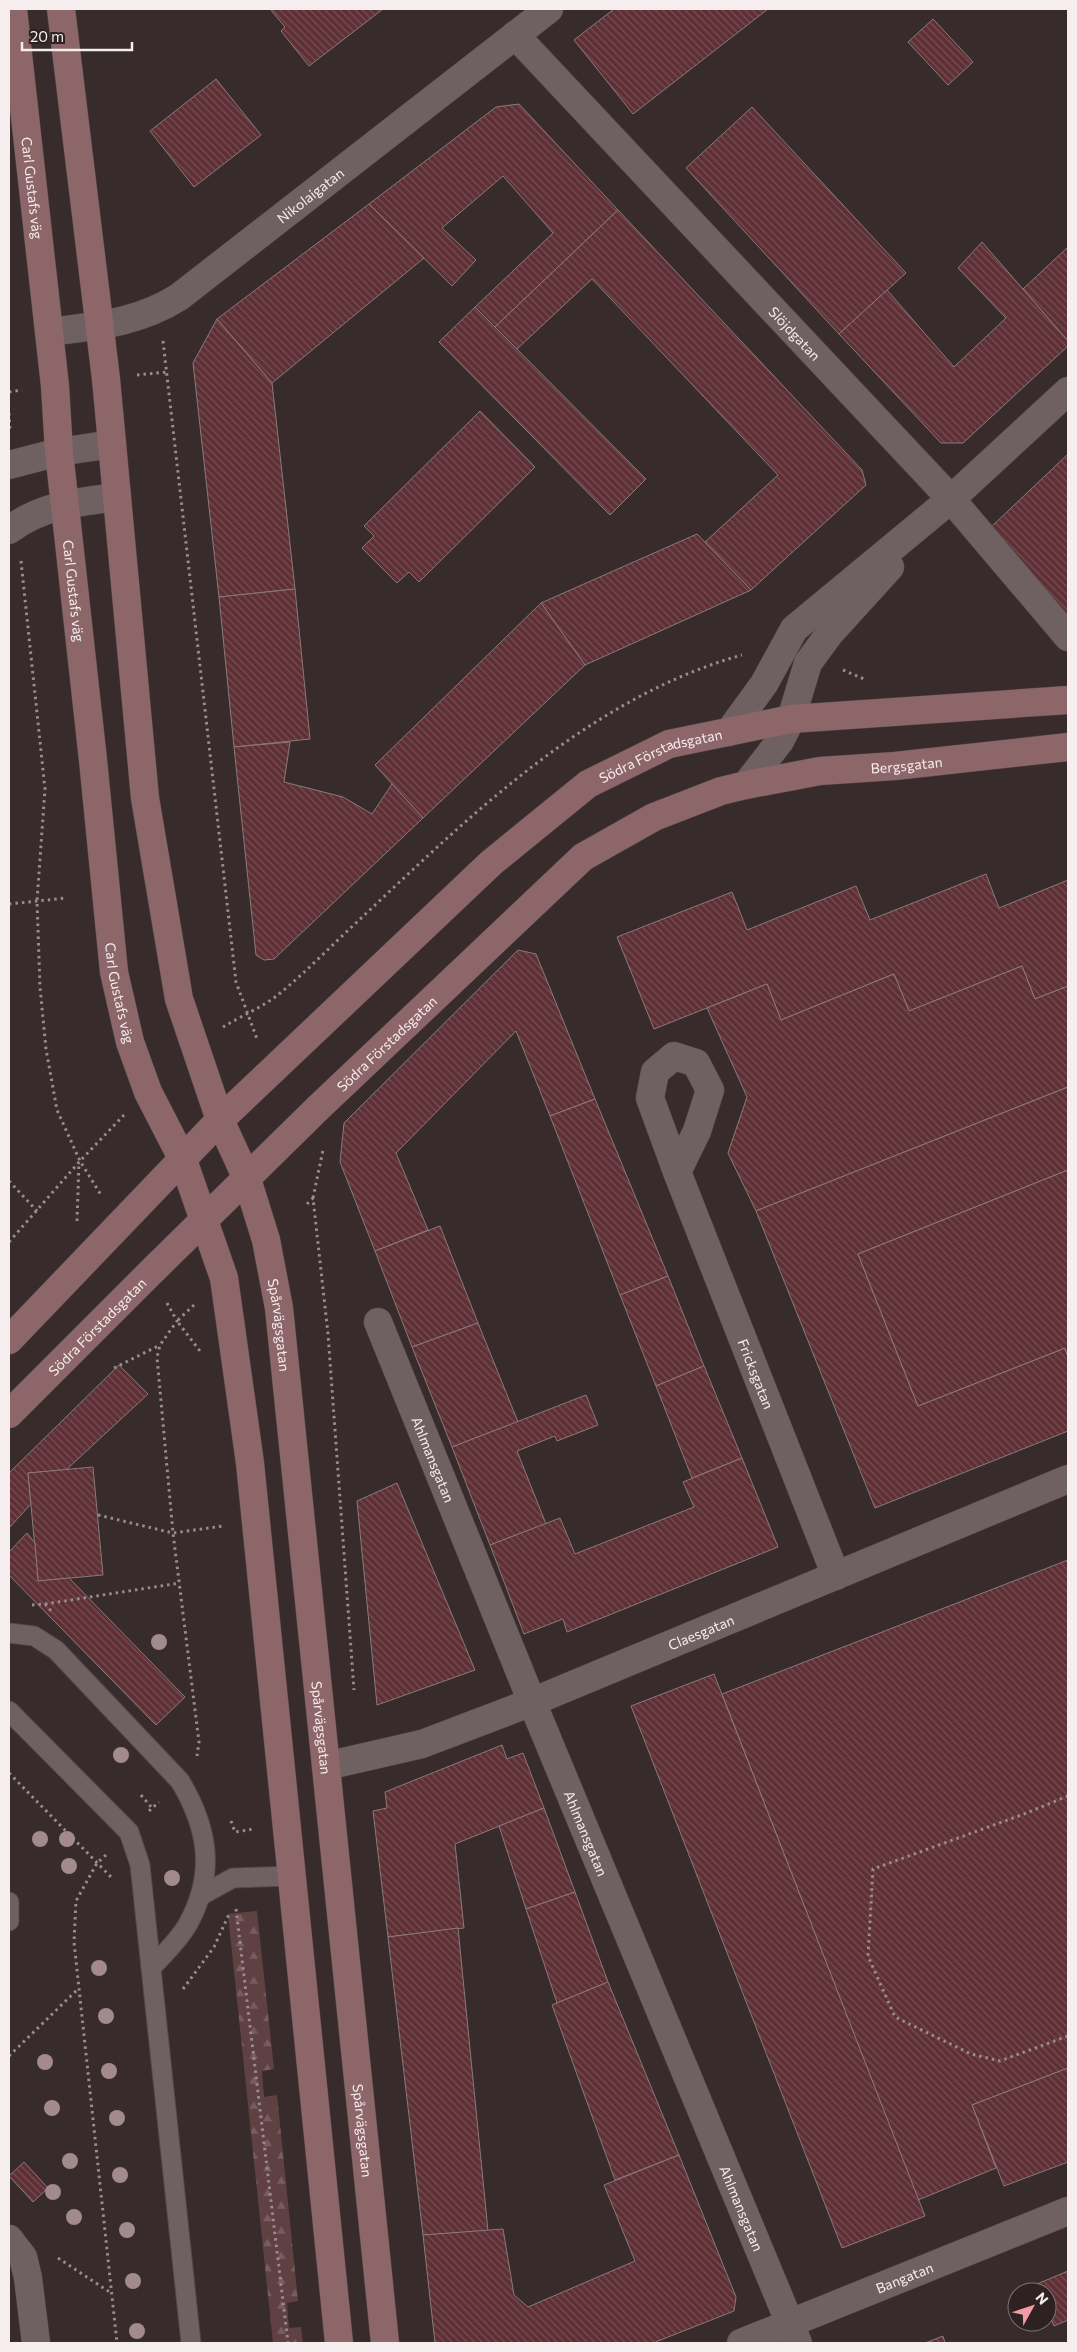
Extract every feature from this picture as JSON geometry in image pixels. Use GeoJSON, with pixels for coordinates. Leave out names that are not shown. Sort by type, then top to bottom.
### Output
{"type":"FeatureCollection","features":[{"type":"Feature","properties":{"kind":"street","name":"Carl Gustafs väg"},"geometry":{"type":"LineString","coordinates":[[13,9],[49,332],[59,452],[114,972],[130,1042],[148,1092],[183,1160]]}},
{"type":"Feature","properties":{"kind":"street"},"geometry":{"type":"LineString","coordinates":[[61,9],[100,325],[118,497],[145,798],[179,999],[220,1120]]}},
{"type":"Feature","properties":{"kind":"street","name":"Nikolaigatan"},"geometry":{"type":"LineString","coordinates":[[49,332],[137,318],[159,310],[179,297],[549,9]]}},
{"type":"Feature","properties":{"kind":"street","name":"Slöjdgatan"},"geometry":{"type":"LineString","coordinates":[[515,35],[951,499],[1068,637]]}},
{"type":"Feature","properties":{"kind":"street","name":"Södra Förstadsgatan"},"geometry":{"type":"LineString","coordinates":[[729,732],[764,684],[794,629],[951,499],[1068,391]]}},
{"type":"Feature","properties":{"kind":"street"},"geometry":{"type":"LineString","coordinates":[[10,464],[59,452],[112,444]]}},
{"type":"Feature","properties":{"kind":"street"},"geometry":{"type":"LineString","coordinates":[[13,527],[65,503],[118,497]]}},
{"type":"Feature","properties":{"kind":"street","name":"Södra Förstadsgatan"},"geometry":{"type":"LineString","coordinates":[[9,1414],[204,1220],[583,857],[654,817],[721,791],[746,785],[780,741],[791,719],[808,662],[830,633],[951,499]]}},
{"type":"Feature","properties":{"kind":"street"},"geometry":{"type":"LineString","coordinates":[[791,719],[1068,700]]}},
{"type":"Feature","properties":{"kind":"street","name":"Södra Förstadsgatan"},"geometry":{"type":"LineString","coordinates":[[9,1340],[220,1120],[491,863],[588,784],[669,744],[791,719]]}},
{"type":"Feature","properties":{"kind":"street","name":"Bergsgatan"},"geometry":{"type":"LineString","coordinates":[[746,785],[820,771],[894,766],[1068,747]]}},
{"type":"Feature","properties":{"kind":"street","name":"Spårvägsgatan"},"geometry":{"type":"LineString","coordinates":[[220,1120],[247,1180],[266,1240],[279,1308],[385,2343]]}},
{"type":"Feature","properties":{"kind":"street"},"geometry":{"type":"LineString","coordinates":[[183,1160],[224,1278],[234,1337],[250,1463],[339,2343]]}},
{"type":"Feature","properties":{"kind":"street","name":"Fricksgatan"},"geometry":{"type":"LineString","coordinates":[[676,1172],[836,1576]]}},
{"type":"Feature","properties":{"kind":"street","name":"Ahlmansgatan"},"geometry":{"type":"LineString","coordinates":[[378,1322],[532,1702],[794,2333]]}},
{"type":"Feature","properties":{"kind":"street","name":"Claesgatan"},"geometry":{"type":"LineString","coordinates":[[326,1766],[422,1744],[532,1702],[1068,1479]]}},
{"type":"Feature","properties":{"kind":"street","name":"Bangatan"},"geometry":{"type":"LineString","coordinates":[[741,2343],[794,2333],[1068,2211]]}},
{"type":"Feature","properties":{"kind":"street"},"geometry":{"type":"LineString","coordinates":[[9,2239],[23,2257],[28,2278],[36,2343]]}},
{"type":"Feature","properties":{"kind":"lane"},"geometry":{"type":"LineString","coordinates":[[9,1633],[34,1636],[56,1650],[180,1781],[194,1804],[204,1834],[206,1864],[200,1896],[188,1924],[151,1968]]}},
{"type":"Feature","properties":{"kind":"lane"},"geometry":{"type":"LineString","coordinates":[[9,1711],[129,1832],[140,1865],[191,2343]]}},
{"type":"Feature","properties":{"kind":"lane"},"geometry":{"type":"LineString","coordinates":[[200,1896],[233,1878],[292,1876]]}},
{"type":"Feature","properties":{"kind":"lane"},"geometry":{"type":"LineString","coordinates":[[9,1902],[9,1921]]}},
{"type":"Feature","properties":{"kind":"path"},"geometry":{"type":"LineString","coordinates":[[167,372],[236,982],[257,1040]]}},
{"type":"Feature","properties":{"kind":"path"},"geometry":{"type":"LineString","coordinates":[[9,413],[10,464]]}},
{"type":"Feature","properties":{"kind":"path"},"geometry":{"type":"LineString","coordinates":[[13,527],[45,789],[37,901],[40,987],[46,1048],[57,1110],[80,1162],[77,1230]]}},
{"type":"Feature","properties":{"kind":"path"},"geometry":{"type":"LineString","coordinates":[[194,1044],[278,996],[424,859],[545,756],[621,706],[707,665],[754,652],[778,656]]}},
{"type":"Feature","properties":{"kind":"path"},"geometry":{"type":"LineString","coordinates":[[9,904],[66,898]]}},
{"type":"Feature","properties":{"kind":"path"},"geometry":{"type":"LineString","coordinates":[[9,1242],[80,1162],[148,1092]]}},
{"type":"Feature","properties":{"kind":"path"},"geometry":{"type":"LineString","coordinates":[[324,1147],[313,1198],[328,1334],[354,1699]]}},
{"type":"Feature","properties":{"kind":"path"},"geometry":{"type":"LineString","coordinates":[[9,1181],[37,1211]]}},
{"type":"Feature","properties":{"kind":"path"},"geometry":{"type":"LineString","coordinates":[[307,1204],[313,1198]]}},
{"type":"Feature","properties":{"kind":"path"},"geometry":{"type":"LineString","coordinates":[[199,1301],[177,1321],[204,1357]]}},
{"type":"Feature","properties":{"kind":"path"},"geometry":{"type":"LineString","coordinates":[[114,1368],[160,1345]]}},
{"type":"Feature","properties":{"kind":"path"},"geometry":{"type":"LineString","coordinates":[[98,1515],[173,1533],[226,1525]]}},
{"type":"Feature","properties":{"kind":"path"},"geometry":{"type":"LineString","coordinates":[[45,1604],[180,1583]]}},
{"type":"Feature","properties":{"kind":"path"},"geometry":{"type":"LineString","coordinates":[[9,1773],[113,1878]]}},
{"type":"Feature","properties":{"kind":"path"},"geometry":{"type":"LineString","coordinates":[[141,1795],[152,1808]]}},
{"type":"Feature","properties":{"kind":"path"},"geometry":{"type":"LineString","coordinates":[[1068,1796],[872,1870],[868,1956],[895,2017],[971,2054],[1000,2061],[1068,2036]]}},
{"type":"Feature","properties":{"kind":"path"},"geometry":{"type":"LineString","coordinates":[[236,1908],[288,2343]]}},
{"type":"Feature","properties":{"kind":"path"},"geometry":{"type":"LineString","coordinates":[[9,2056],[79,1988]]}},
{"type":"Feature","properties":{"kind":"path"},"geometry":{"type":"LineString","coordinates":[[57,2258],[112,2293]]}},
{"type":"Feature","properties":{"kind":"green space"},"geometry":{"type":"Polygon","coordinates":[[[257,1911],[274,2069],[262,2071],[264,2097],[277,2095],[298,2301],[287,2303],[289,2328],[301,2327],[303,2343],[273,2343],[228,1914],[257,1911]]]}},
{"type":"Feature","properties":{"kind":"building"},"geometry":{"type":"Polygon","coordinates":[[[270,9],[383,9],[309,66],[281,31],[285,27],[270,9]]]}},
{"type":"Feature","properties":{"kind":"building"},"geometry":{"type":"Polygon","coordinates":[[[614,9],[768,9],[633,114],[574,40],[614,9]]]}},
{"type":"Feature","properties":{"kind":"building"},"geometry":{"type":"Polygon","coordinates":[[[933,19],[973,62],[948,85],[908,42],[933,19]]]}},
{"type":"Feature","properties":{"kind":"building"},"geometry":{"type":"Polygon","coordinates":[[[216,79],[261,135],[194,187],[150,131],[216,79]]]}},
{"type":"Feature","properties":{"kind":"building"},"geometry":{"type":"Polygon","coordinates":[[[519,104],[618,210],[495,327],[475,307],[553,233],[503,176],[442,228],[476,260],[452,286],[369,204],[496,107],[519,104]]]}},
{"type":"Feature","properties":{"kind":"building"},"geometry":{"type":"Polygon","coordinates":[[[752,107],[906,273],[839,334],[686,168],[752,107]]]}},
{"type":"Feature","properties":{"kind":"building"},"geometry":{"type":"Polygon","coordinates":[[[369,204],[424,258],[272,383],[217,319],[369,204]]]}},
{"type":"Feature","properties":{"kind":"building"},"geometry":{"type":"Polygon","coordinates":[[[618,210],[862,470],[866,485],[751,590],[705,542],[778,475],[592,279],[517,349],[495,327],[618,210]]]}},
{"type":"Feature","properties":{"kind":"building"},"geometry":{"type":"Polygon","coordinates":[[[982,242],[1068,341],[1068,346],[963,443],[941,443],[839,334],[887,290],[954,367],[1006,318],[958,268],[982,242]]]}},
{"type":"Feature","properties":{"kind":"building"},"geometry":{"type":"Polygon","coordinates":[[[1068,247],[1068,341],[1023,289],[1068,247]]]}},
{"type":"Feature","properties":{"kind":"building"},"geometry":{"type":"Polygon","coordinates":[[[475,307],[646,479],[610,515],[439,342],[475,307]]]}},
{"type":"Feature","properties":{"kind":"building"},"geometry":{"type":"Polygon","coordinates":[[[217,319],[272,383],[295,589],[219,597],[193,363],[217,319]]]}},
{"type":"Feature","properties":{"kind":"building"},"geometry":{"type":"Polygon","coordinates":[[[480,411],[535,467],[419,582],[409,572],[397,583],[362,548],[374,536],[364,526],[480,411]]]}},
{"type":"Feature","properties":{"kind":"building"},"geometry":{"type":"Polygon","coordinates":[[[1068,454],[1068,627],[989,529],[1068,454]]]}},
{"type":"Feature","properties":{"kind":"building"},"geometry":{"type":"Polygon","coordinates":[[[697,534],[751,590],[585,665],[541,603],[697,534]]]}},
{"type":"Feature","properties":{"kind":"building"},"geometry":{"type":"Polygon","coordinates":[[[295,589],[310,739],[234,747],[219,597],[295,589]]]}},
{"type":"Feature","properties":{"kind":"building"},"geometry":{"type":"Polygon","coordinates":[[[541,603],[585,665],[423,818],[375,765],[541,603]]]}},
{"type":"Feature","properties":{"kind":"building"},"geometry":{"type":"Polygon","coordinates":[[[290,742],[284,782],[343,797],[372,814],[392,784],[423,818],[274,959],[264,960],[256,955],[234,747],[290,742]]]}},
{"type":"Feature","properties":{"kind":"building"},"geometry":{"type":"Polygon","coordinates":[[[986,874],[999,908],[1068,880],[1068,986],[1035,999],[1022,966],[909,1011],[894,974],[781,1020],[767,984],[654,1029],[617,937],[732,892],[747,930],[856,886],[870,920],[986,874]]]}},
{"type":"Feature","properties":{"kind":"building"},"geometry":{"type":"Polygon","coordinates":[[[518,950],[536,954],[595,1099],[550,1116],[516,1031],[396,1153],[428,1230],[375,1251],[340,1162],[344,1123],[518,950]]]}},
{"type":"Feature","properties":{"kind":"building"},"geometry":{"type":"Polygon","coordinates":[[[1022,966],[1035,999],[1068,986],[1068,1087],[756,1211],[728,1153],[747,1097],[707,1008],[767,984],[781,1020],[894,974],[909,1011],[1022,966]]]}},
{"type":"Feature","properties":{"kind":"building"},"geometry":{"type":"Polygon","coordinates":[[[1068,1087],[1068,1170],[858,1254],[918,1406],[1065,1348],[1068,1357],[1068,1431],[875,1508],[756,1211],[1068,1087]]]}},
{"type":"Feature","properties":{"kind":"building"},"geometry":{"type":"Polygon","coordinates":[[[595,1099],[668,1276],[620,1295],[550,1116],[595,1099]]]}},
{"type":"Feature","properties":{"kind":"building"},"geometry":{"type":"Polygon","coordinates":[[[1068,1170],[1068,1357],[1065,1348],[918,1406],[858,1254],[1068,1170]]]}},
{"type":"Feature","properties":{"kind":"building"},"geometry":{"type":"Polygon","coordinates":[[[440,1226],[478,1323],[412,1347],[375,1251],[440,1226]]]}},
{"type":"Feature","properties":{"kind":"building"},"geometry":{"type":"Polygon","coordinates":[[[668,1276],[704,1366],[656,1386],[620,1295],[668,1276]]]}},
{"type":"Feature","properties":{"kind":"building"},"geometry":{"type":"Polygon","coordinates":[[[478,1323],[518,1422],[452,1447],[412,1347],[478,1323]]]}},
{"type":"Feature","properties":{"kind":"building"},"geometry":{"type":"Polygon","coordinates":[[[119,1365],[148,1394],[66,1470],[28,1473],[31,1504],[9,1528],[9,1473],[119,1365]]]}},
{"type":"Feature","properties":{"kind":"building"},"geometry":{"type":"Polygon","coordinates":[[[704,1366],[742,1458],[692,1478],[656,1386],[704,1366]]]}},
{"type":"Feature","properties":{"kind":"building"},"geometry":{"type":"Polygon","coordinates":[[[586,1395],[598,1425],[557,1441],[555,1436],[517,1451],[546,1524],[490,1545],[452,1447],[586,1395]]]}},
{"type":"Feature","properties":{"kind":"building"},"geometry":{"type":"Polygon","coordinates":[[[742,1458],[778,1547],[567,1632],[563,1619],[524,1634],[490,1545],[560,1518],[575,1554],[694,1507],[683,1482],[742,1458]]]}},
{"type":"Feature","properties":{"kind":"building"},"geometry":{"type":"Polygon","coordinates":[[[93,1467],[103,1575],[38,1581],[28,1473],[93,1467]]]}},
{"type":"Feature","properties":{"kind":"building"},"geometry":{"type":"Polygon","coordinates":[[[397,1483],[475,1670],[377,1705],[357,1501],[397,1483]]]}},
{"type":"Feature","properties":{"kind":"building"},"geometry":{"type":"Polygon","coordinates":[[[27,1533],[35,1543],[38,1581],[69,1578],[185,1697],[156,1725],[9,1575],[9,1552],[27,1533]]]}},
{"type":"Feature","properties":{"kind":"building"},"geometry":{"type":"Polygon","coordinates":[[[1068,1560],[1068,2068],[972,2105],[996,2168],[918,2200],[722,1694],[1068,1560]]]}},
{"type":"Feature","properties":{"kind":"building"},"geometry":{"type":"Polygon","coordinates":[[[714,1674],[925,2216],[842,2248],[631,1706],[714,1674]]]}},
{"type":"Feature","properties":{"kind":"building"},"geometry":{"type":"Polygon","coordinates":[[[502,1745],[507,1759],[523,1753],[544,1808],[455,1844],[464,1928],[388,1937],[373,1811],[387,1808],[385,1792],[502,1745]]]}},
{"type":"Feature","properties":{"kind":"building"},"geometry":{"type":"Polygon","coordinates":[[[544,1808],[575,1892],[526,1909],[499,1826],[544,1808]]]}},
{"type":"Feature","properties":{"kind":"building"},"geometry":{"type":"Polygon","coordinates":[[[575,1892],[608,1982],[557,2003],[526,1909],[575,1892]]]}},
{"type":"Feature","properties":{"kind":"building"},"geometry":{"type":"Polygon","coordinates":[[[458,1928],[488,2231],[423,2235],[388,1937],[458,1928]]]}},
{"type":"Feature","properties":{"kind":"building"},"geometry":{"type":"Polygon","coordinates":[[[608,1982],[679,2155],[615,2180],[552,2005],[608,1982]]]}},
{"type":"Feature","properties":{"kind":"building"},"geometry":{"type":"Polygon","coordinates":[[[1068,2068],[1068,2162],[1004,2186],[972,2105],[1068,2068]]]}},
{"type":"Feature","properties":{"kind":"building"},"geometry":{"type":"Polygon","coordinates":[[[679,2155],[736,2297],[734,2311],[653,2343],[435,2343],[423,2235],[503,2229],[514,2295],[528,2307],[635,2261],[604,2185],[679,2155]]]}},
{"type":"Feature","properties":{"kind":"building"},"geometry":{"type":"Polygon","coordinates":[[[24,2162],[48,2188],[33,2202],[9,2176],[24,2162]]]}},
{"type":"Feature","properties":{"kind":"building"},"geometry":{"type":"Polygon","coordinates":[[[1068,2271],[1068,2320],[1057,2325],[1057,2282],[1042,2282],[1068,2271]]]}},
{"type":"Feature","properties":{"kind":"building"},"geometry":{"type":"Polygon","coordinates":[[[943,2336],[945,2343],[925,2343],[943,2336]]]}}]}
